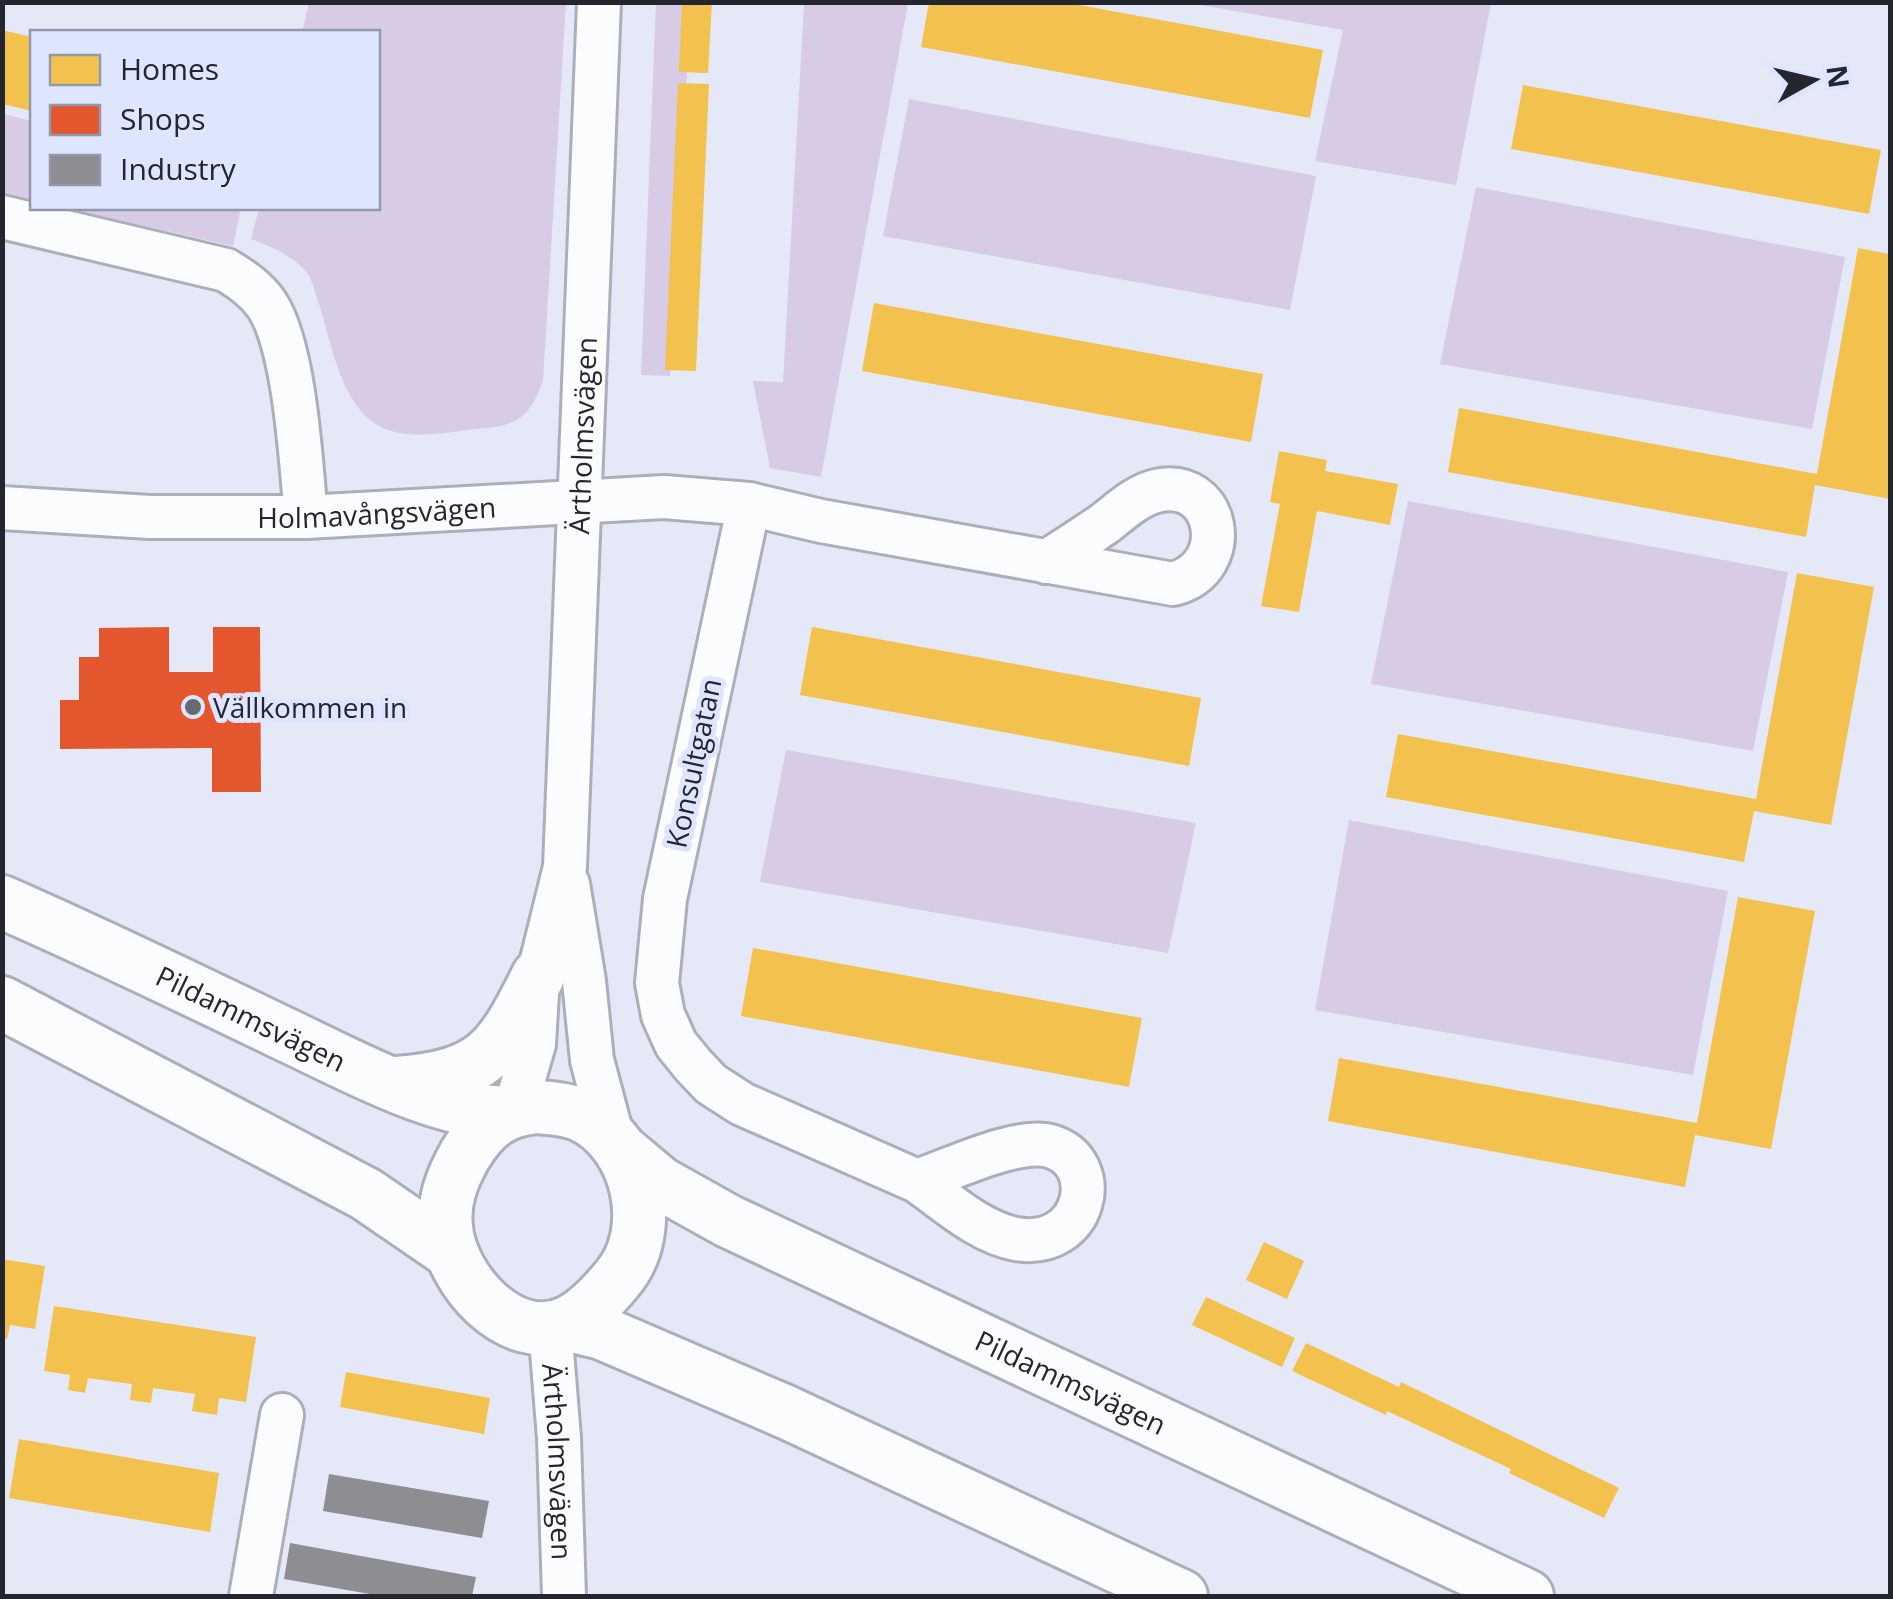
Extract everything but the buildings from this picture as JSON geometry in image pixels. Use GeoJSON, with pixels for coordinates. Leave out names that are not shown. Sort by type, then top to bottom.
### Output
{"type":"FeatureCollection","features":[{"type":"Feature","properties":{"kind":"main road","name":"Pildammsvägen"},"geometry":{"type":"LineString","coordinates":[[2,902],[394,1084],[490,1113],[510,1110]]}},
{"type":"Feature","properties":{"kind":"main road"},"geometry":{"type":"LineString","coordinates":[[394,1084],[444,1077],[482,1062],[510,1031],[538,976]]}},
{"type":"Feature","properties":{"kind":"main road"},"geometry":{"type":"LineString","coordinates":[[2,1003],[366,1194],[452,1253]]}},
{"type":"Feature","properties":{"kind":"main road"},"geometry":{"type":"LineString","coordinates":[[510,1110],[536,1106],[568,1110],[598,1125],[618,1146]]}},
{"type":"Feature","properties":{"kind":"main road","name":"Ärtholmsvägen"},"geometry":{"type":"LineString","coordinates":[[510,1110],[484,1128],[456,1170],[450,1186],[446,1229],[452,1253],[470,1286],[499,1313],[533,1328],[557,1325],[603,1296],[630,1262],[641,1225],[638,1198],[618,1146]]}},
{"type":"Feature","properties":{"kind":"main road","name":"Pildammsvägen"},"geometry":{"type":"LineString","coordinates":[[618,1146],[660,1183],[728,1221],[1526,1596]]}},
{"type":"Feature","properties":{"kind":"main road"},"geometry":{"type":"LineString","coordinates":[[557,1325],[602,1332],[750,1396],[1181,1596]]}},
{"type":"Feature","properties":{"kind":"street","name":"Ärtholmsvägen"},"geometry":{"type":"LineString","coordinates":[[510,1110],[534,1044],[538,976],[565,867],[599,2]]}},
{"type":"Feature","properties":{"kind":"street"},"geometry":{"type":"LineString","coordinates":[[2,217],[226,270],[251,286],[268,306],[280,333],[297,427],[306,517]]}},
{"type":"Feature","properties":{"kind":"street","name":"Holmavångsvägen"},"geometry":{"type":"LineString","coordinates":[[2,508],[150,517],[306,517],[664,497],[749,504]]}},
{"type":"Feature","properties":{"kind":"street"},"geometry":{"type":"LineString","coordinates":[[749,504],[821,522],[1046,562]]}},
{"type":"Feature","properties":{"kind":"street","name":"Konsultgatan"},"geometry":{"type":"LineString","coordinates":[[749,504],[665,899],[657,983],[663,1015],[676,1044],[711,1084],[742,1104],[916,1181]]}},
{"type":"Feature","properties":{"kind":"street","name":"Ärtholmsvägen"},"geometry":{"type":"LineString","coordinates":[[565,867],[584,981],[592,1060],[618,1146]]}},
{"type":"Feature","properties":{"kind":"street","name":"Ärtholmsvägen"},"geometry":{"type":"LineString","coordinates":[[557,1325],[564,1596]]}},
{"type":"Feature","properties":{"kind":"street"},"geometry":{"type":"LineString","coordinates":[[251,1596],[282,1415]]}},
{"type":"Feature","properties":{"kind":"shaded area"},"geometry":{"type":"Polygon","coordinates":[[[309,3],[566,3],[543,381],[526,413],[511,423],[423,435],[391,431],[374,423],[350,396],[342,378],[307,272],[286,255],[251,239],[258,210],[380,210],[380,30],[302,30],[309,3]]]}},
{"type":"Feature","properties":{"kind":"shaded area"},"geometry":{"type":"Polygon","coordinates":[[[656,3],[691,3],[670,376],[641,375],[656,3]]]}},
{"type":"Feature","properties":{"kind":"shaded area"},"geometry":{"type":"Polygon","coordinates":[[[804,3],[908,3],[821,477],[770,468],[753,381],[783,382],[804,3]]]}},
{"type":"Feature","properties":{"kind":"shaded area"},"geometry":{"type":"Polygon","coordinates":[[[1189,3],[1491,3],[1456,185],[1315,161],[1343,30],[1189,3]]]}},
{"type":"Feature","properties":{"kind":"shaded area"},"geometry":{"type":"Polygon","coordinates":[[[909,99],[1316,176],[1290,310],[883,236],[909,99]]]}},
{"type":"Feature","properties":{"kind":"shaded area"},"geometry":{"type":"Polygon","coordinates":[[[3,114],[30,121],[30,200],[3,193],[3,114]]]}},
{"type":"Feature","properties":{"kind":"shaded area"},"geometry":{"type":"Polygon","coordinates":[[[1476,187],[1845,257],[1812,429],[1440,364],[1476,187]]]}},
{"type":"Feature","properties":{"kind":"shaded area"},"geometry":{"type":"Polygon","coordinates":[[[74,210],[241,210],[233,246],[74,210]]]}},
{"type":"Feature","properties":{"kind":"shaded area"},"geometry":{"type":"Polygon","coordinates":[[[1408,501],[1788,572],[1753,751],[1371,684],[1408,501]]]}},
{"type":"Feature","properties":{"kind":"shaded area"},"geometry":{"type":"Polygon","coordinates":[[[786,750],[1196,823],[1168,953],[760,882],[786,750]]]}},
{"type":"Feature","properties":{"kind":"shaded area"},"geometry":{"type":"Polygon","coordinates":[[[1349,820],[1728,891],[1693,1075],[1315,1010],[1349,820]]]}},
{"type":"Feature","properties":{"kind":"place","name":"Vällkommen in"},"geometry":{"type":"Point","coordinates":[193,707]}}]}
